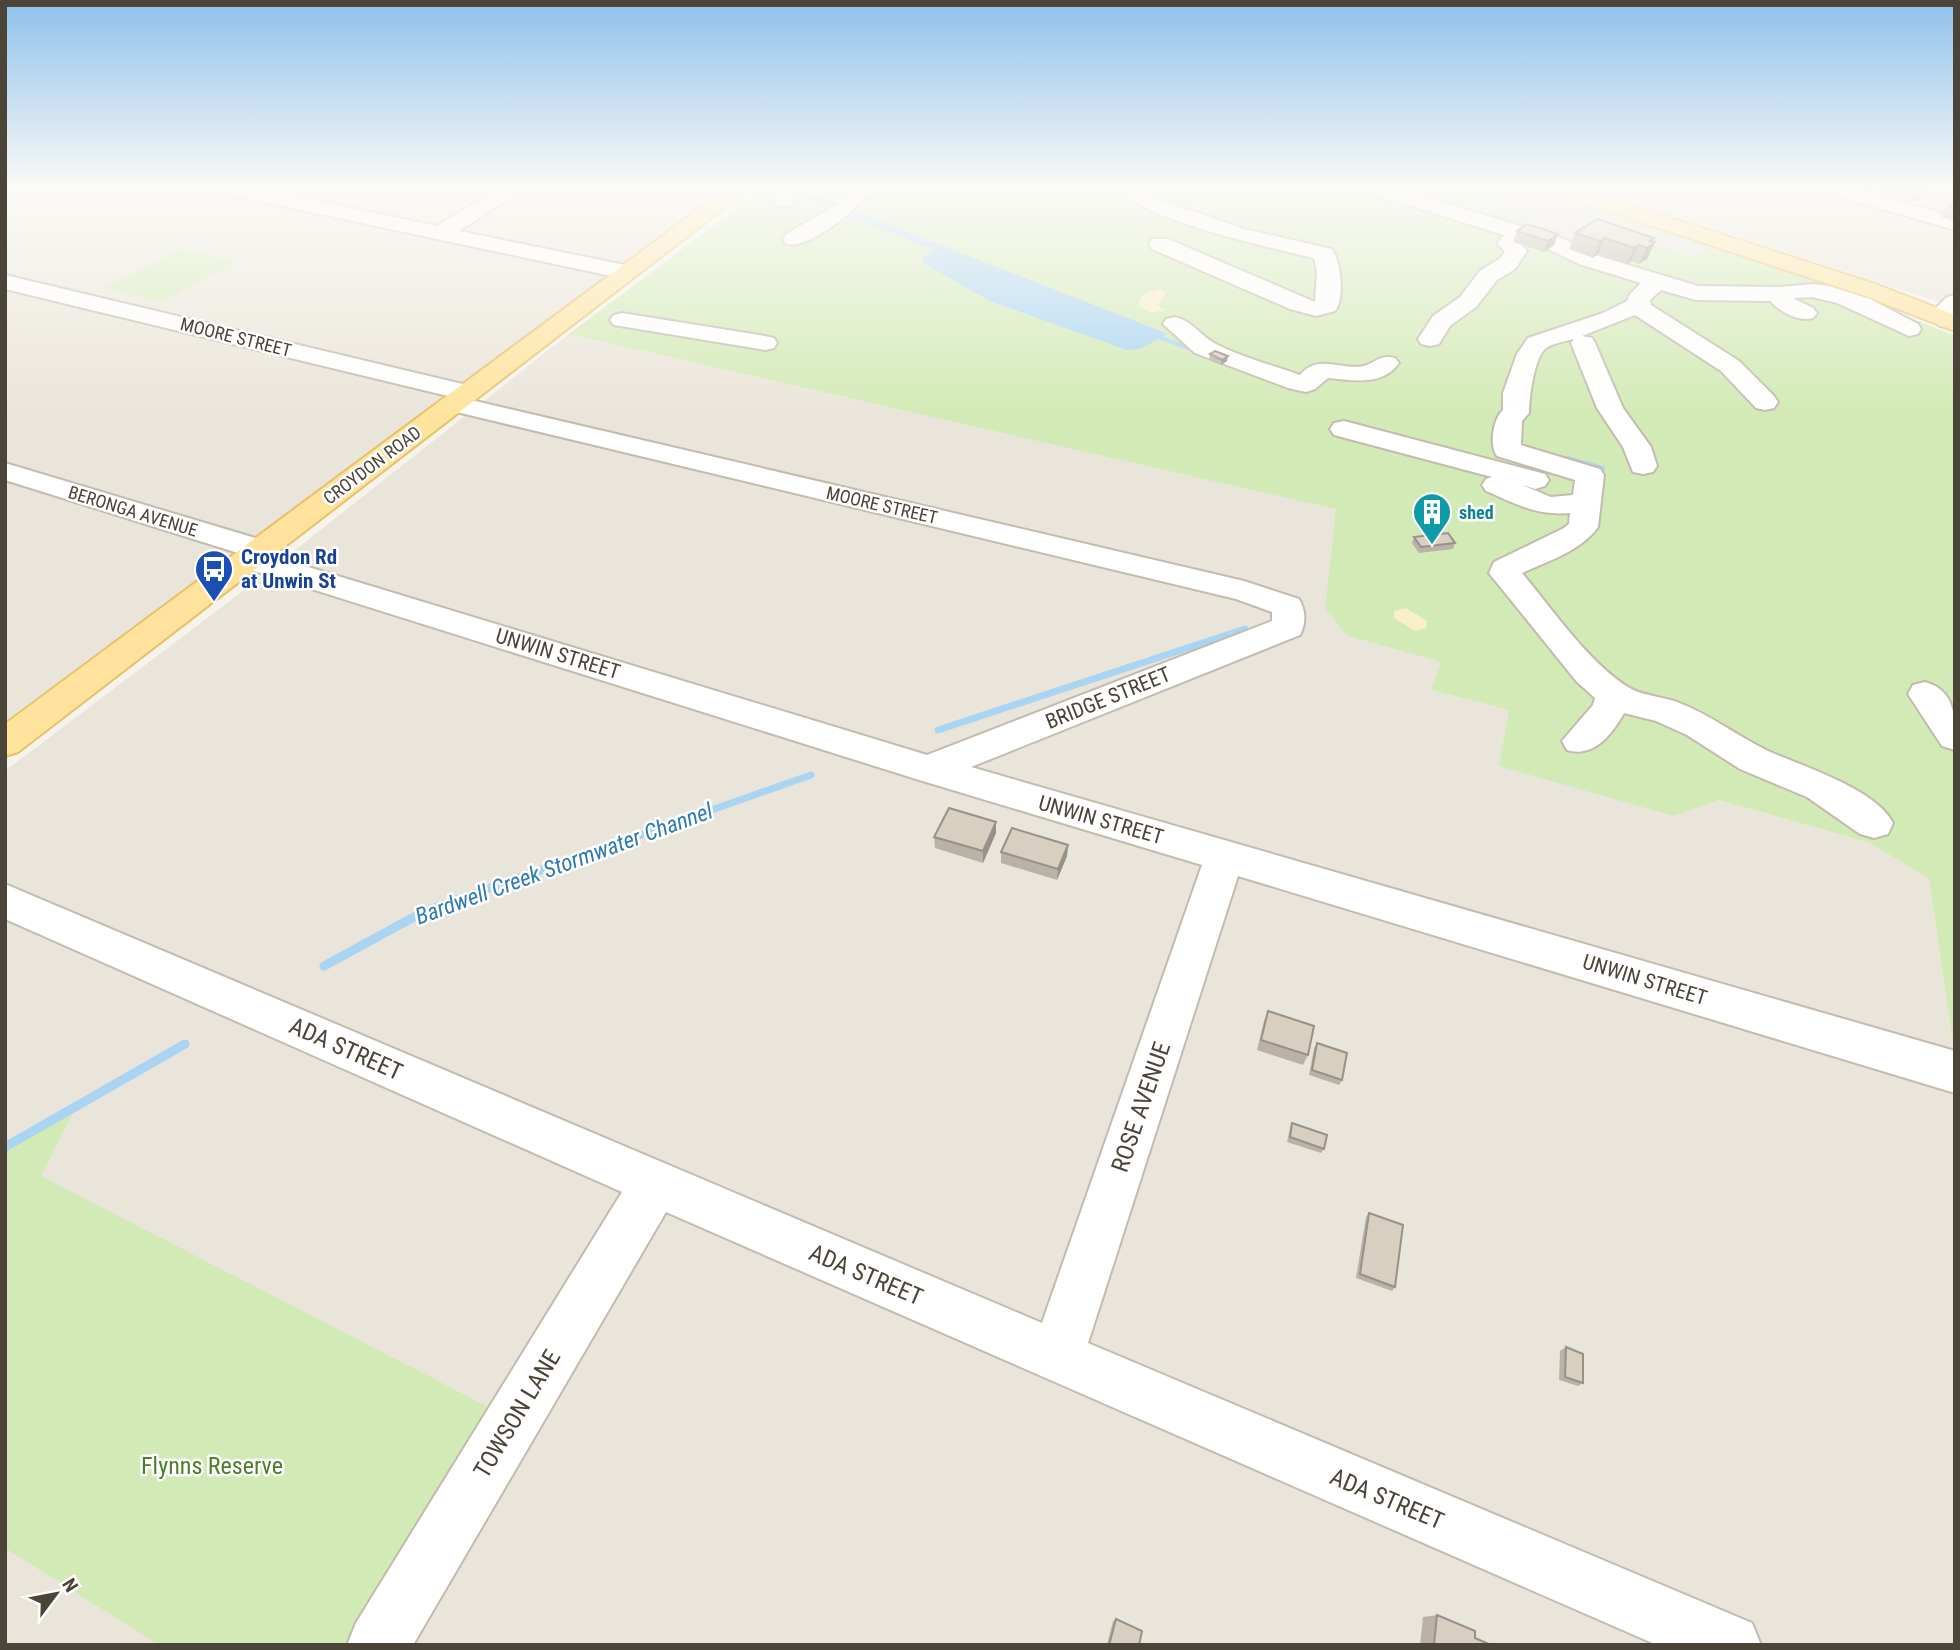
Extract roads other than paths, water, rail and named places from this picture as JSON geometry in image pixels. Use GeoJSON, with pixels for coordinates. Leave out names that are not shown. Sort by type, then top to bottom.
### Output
{"type":"FeatureCollection","features":[{"type":"Feature","properties":{"kind":"main road","name":"CROYDON ROAD"},"geometry":{"type":"LineString","coordinates":[[13,729],[255,554],[635,265]]}},
{"type":"Feature","properties":{"kind":"main road"},"geometry":{"type":"LineString","coordinates":[[1794,265],[1953,317]]}},
{"type":"Feature","properties":{"kind":"street"},"geometry":{"type":"LineString","coordinates":[[591,265],[625,272]]}},
{"type":"Feature","properties":{"kind":"street"},"geometry":{"type":"LineString","coordinates":[[1208,265],[1298,304],[1316,309],[1327,306],[1326,265]]}},
{"type":"Feature","properties":{"kind":"street"},"geometry":{"type":"LineString","coordinates":[[1430,339],[1441,321],[1484,288],[1488,276],[1508,265]]}},
{"type":"Feature","properties":{"kind":"street"},"geometry":{"type":"LineString","coordinates":[[1603,265],[1696,293],[1778,293],[1818,289],[1832,292],[1909,329]]}},
{"type":"Feature","properties":{"kind":"street"},"geometry":{"type":"LineString","coordinates":[[1657,281],[1642,292],[1638,305],[1611,318],[1537,343],[1529,354],[1516,393],[1516,413],[1509,418],[1507,450],[1590,475],[1583,527],[1573,536],[1505,569],[1505,573],[1589,674],[1614,695],[1700,726],[1753,759],[1784,769],[1820,787],[1874,823]]}},
{"type":"Feature","properties":{"kind":"street","name":"MOORE STREET"},"geometry":{"type":"LineString","coordinates":[[5,282],[459,398],[629,447],[1244,591],[1289,606],[1287,627]]}},
{"type":"Feature","properties":{"kind":"street"},"geometry":{"type":"LineString","coordinates":[[1778,293],[1779,298],[1786,304],[1805,313]]}},
{"type":"Feature","properties":{"kind":"street"},"geometry":{"type":"LineString","coordinates":[[659,304],[631,321],[765,343]]}},
{"type":"Feature","properties":{"kind":"street"},"geometry":{"type":"LineString","coordinates":[[1638,305],[1681,337],[1730,366],[1765,401]]}},
{"type":"Feature","properties":{"kind":"street"},"geometry":{"type":"LineString","coordinates":[[1175,324],[1183,327],[1189,338],[1205,349],[1332,399],[1345,394],[1358,379],[1377,369],[1315,374],[1306,384],[1297,383]]}},
{"type":"Feature","properties":{"kind":"street"},"geometry":{"type":"LineString","coordinates":[[1583,343],[1610,408],[1637,447],[1643,466]]}},
{"type":"Feature","properties":{"kind":"street"},"geometry":{"type":"LineString","coordinates":[[1344,429],[1587,499]]}},
{"type":"Feature","properties":{"kind":"street","name":"BERONGA AVENUE"},"geometry":{"type":"LineString","coordinates":[[5,471],[255,554]]}},
{"type":"Feature","properties":{"kind":"street"},"geometry":{"type":"LineString","coordinates":[[1453,478],[1489,483],[1548,506],[1587,499]]}},
{"type":"Feature","properties":{"kind":"street","name":"UNWIN STREET"},"geometry":{"type":"LineString","coordinates":[[255,554],[929,769],[1955,1073]]}},
{"type":"Feature","properties":{"kind":"street","name":"BRIDGE STREET"},"geometry":{"type":"LineString","coordinates":[[929,769],[1287,627]]}},
{"type":"Feature","properties":{"kind":"street"},"geometry":{"type":"LineString","coordinates":[[1925,694],[1955,737]]}},
{"type":"Feature","properties":{"kind":"street"},"geometry":{"type":"LineString","coordinates":[[1580,741],[1608,711],[1614,695]]}},
{"type":"Feature","properties":{"kind":"street","name":"ROSE AVENUE"},"geometry":{"type":"LineString","coordinates":[[1057,1357],[1225,856]]}},
{"type":"Feature","properties":{"kind":"street","name":"ADA STREET"},"geometry":{"type":"LineString","coordinates":[[5,901],[655,1184],[1730,1645]]}},
{"type":"Feature","properties":{"kind":"street","name":"TOWSON LANE"},"geometry":{"type":"LineString","coordinates":[[378,1645],[655,1184]]}},
{"type":"Feature","properties":{"kind":"water"},"geometry":{"type":"Polygon","coordinates":[[[927,265],[992,265],[1168,334],[1140,349],[1127,350],[990,301],[927,265]]]}},
{"type":"Feature","properties":{"kind":"waterway"},"geometry":{"type":"LineString","coordinates":[[1159,337],[1199,352]]}},
{"type":"Feature","properties":{"kind":"waterway"},"geometry":{"type":"LineString","coordinates":[[1567,459],[1602,469]]}},
{"type":"Feature","properties":{"kind":"waterway","name":"Bardwell Creek Stormwater Channel"},"geometry":{"type":"LineString","coordinates":[[938,730],[1245,629]]}},
{"type":"Feature","properties":{"kind":"waterway","name":"Bardwell Creek Stormwater Channel"},"geometry":{"type":"LineString","coordinates":[[553,866],[811,775]]}},
{"type":"Feature","properties":{"kind":"waterway","name":"Bardwell Creek Stormwater Channel"},"geometry":{"type":"LineString","coordinates":[[324,966],[423,912],[558,864]]}},
{"type":"Feature","properties":{"kind":"waterway","name":"Bardwell Creek Stormwater Channel"},"geometry":{"type":"LineString","coordinates":[[5,1147],[185,1044]]}},
{"type":"Feature","properties":{"kind":"place","name":"shed"},"geometry":{"type":"Point","coordinates":[1432,546]}},
{"type":"Feature","properties":{"kind":"place","name":"Croydon Rd at Unwin St"},"geometry":{"type":"Point","coordinates":[214,603]}},
{"type":"Feature","properties":{"kind":"park label","name":"Flynns Reserve"},"geometry":{"type":"Point","coordinates":[212,1466]}}]}
